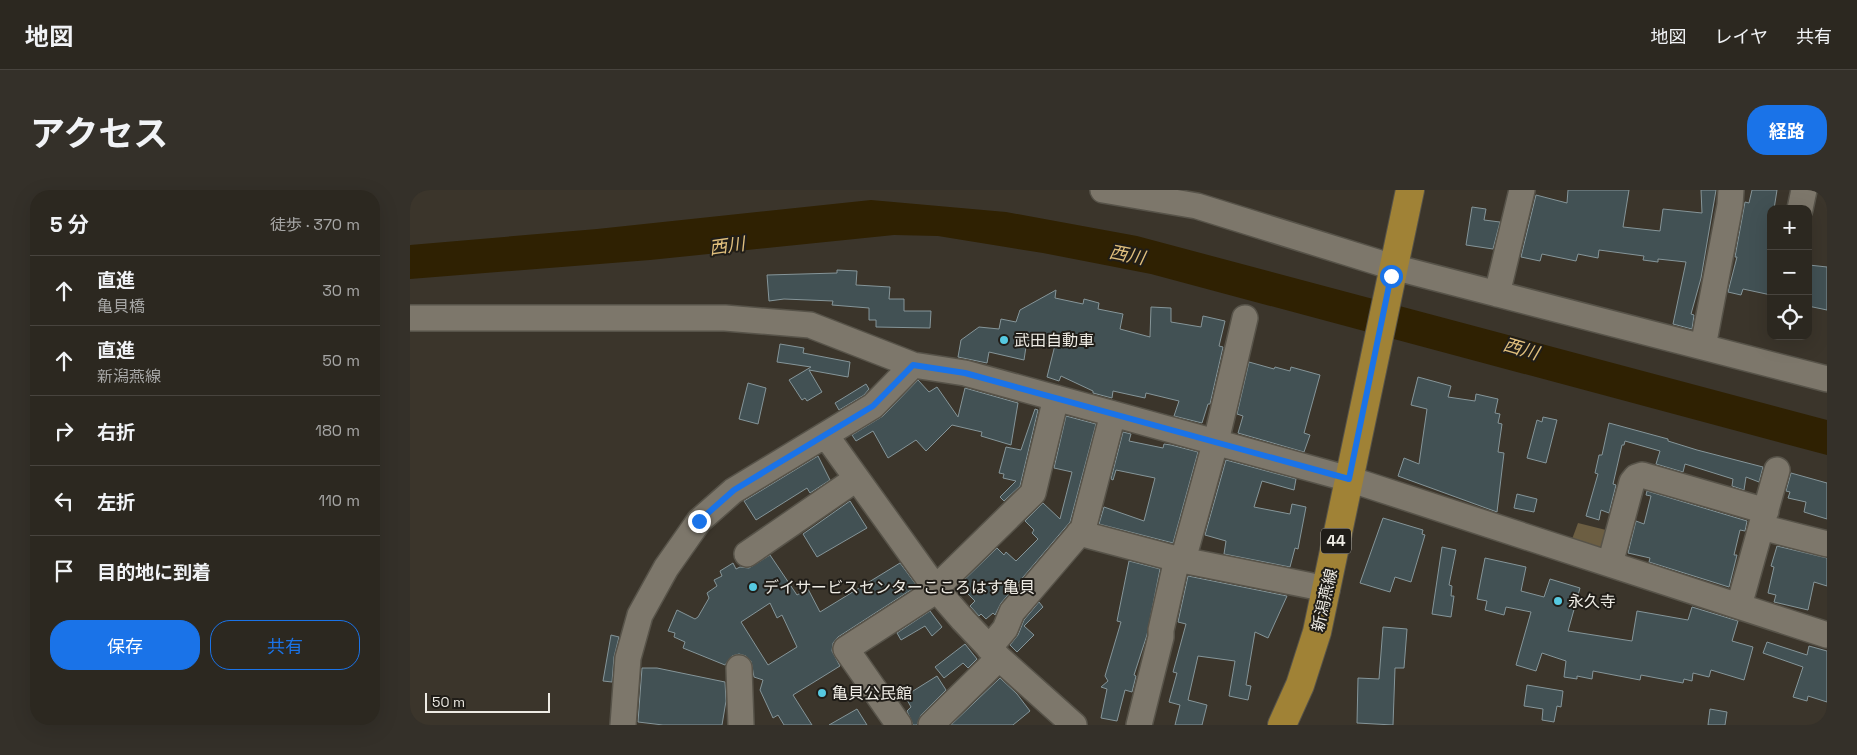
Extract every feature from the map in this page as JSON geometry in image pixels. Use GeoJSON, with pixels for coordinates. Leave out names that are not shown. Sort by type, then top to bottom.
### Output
{"type":"FeatureCollection","features":[{"type":"Feature","properties":{"kind":"main road","name":"44"},"geometry":{"type":"LineString","coordinates":[[1392,272],[1410,190]]}},
{"type":"Feature","properties":{"kind":"main road","name":"新潟燕線"},"geometry":{"type":"LineString","coordinates":[[1282,725],[1300,685],[1317,632],[1392,272]]}},
{"type":"Feature","properties":{"kind":"street"},"geometry":{"type":"LineString","coordinates":[[1106,190],[1197,206],[1392,272],[1497,294],[1827,379]]}},
{"type":"Feature","properties":{"kind":"street"},"geometry":{"type":"LineString","coordinates":[[1497,294],[1522,190]]}},
{"type":"Feature","properties":{"kind":"street"},"geometry":{"type":"LineString","coordinates":[[1703,347],[1730,205],[1731,190]]}},
{"type":"Feature","properties":{"kind":"street"},"geometry":{"type":"LineString","coordinates":[[1801,205],[1804,190]]}},
{"type":"Feature","properties":{"kind":"street"},"geometry":{"type":"LineString","coordinates":[[410,318],[725,318],[810,325],[913,365],[965,373],[1349,479],[1827,635]]}},
{"type":"Feature","properties":{"kind":"street"},"geometry":{"type":"LineString","coordinates":[[1139,725],[1161,637],[1161,630],[1214,442],[1245,318]]}},
{"type":"Feature","properties":{"kind":"street"},"geometry":{"type":"LineString","coordinates":[[622,725],[628,658],[636,628],[650,596],[683,541],[699,521],[734,490],[873,406],[913,365]]}},
{"type":"Feature","properties":{"kind":"street"},"geometry":{"type":"LineString","coordinates":[[899,725],[846,649],[937,590],[945,579],[1033,493],[1056,398]]}},
{"type":"Feature","properties":{"kind":"street"},"geometry":{"type":"LineString","coordinates":[[931,725],[994,653],[1012,612],[1083,529],[1113,414]]}},
{"type":"Feature","properties":{"kind":"street"},"geometry":{"type":"LineString","coordinates":[[823,437],[832,444],[937,590],[994,653],[1074,725]]}},
{"type":"Feature","properties":{"kind":"street"},"geometry":{"type":"LineString","coordinates":[[1739,606],[1777,470]]}},
{"type":"Feature","properties":{"kind":"street"},"geometry":{"type":"LineString","coordinates":[[1610,564],[1632,482],[1636,477],[1642,475],[1827,544]]}},
{"type":"Feature","properties":{"kind":"street"},"geometry":{"type":"LineString","coordinates":[[747,554],[856,479]]}},
{"type":"Feature","properties":{"kind":"street"},"geometry":{"type":"LineString","coordinates":[[1079,533],[1180,559],[1327,589]]}},
{"type":"Feature","properties":{"kind":"street"},"geometry":{"type":"LineString","coordinates":[[739,668],[741,725]]}},
{"type":"Feature","properties":{"kind":"shaded area"},"geometry":{"type":"Polygon","coordinates":[[[1578,523],[1606,530],[1602,548],[1598,550],[1571,542],[1578,523]]]}},
{"type":"Feature","properties":{"kind":"water","name":"西川"},"geometry":{"type":"Polygon","coordinates":[[[871,200],[1006,212],[1137,236],[1827,420],[1827,455],[1151,274],[1043,253],[938,236],[894,235],[650,260],[410,279],[410,245],[597,229],[871,200]]]}},
{"type":"Feature","properties":{"kind":"building"},"geometry":{"type":"Polygon","coordinates":[[[1568,190],[1629,190],[1623,227],[1660,231],[1663,209],[1702,213],[1701,190],[1716,190],[1701,278],[1691,314],[1694,315],[1692,329],[1673,324],[1686,262],[1658,259],[1658,262],[1643,260],[1644,256],[1599,250],[1598,258],[1578,254],[1576,261],[1542,254],[1540,261],[1521,257],[1536,195],[1567,203],[1568,190]]]}},
{"type":"Feature","properties":{"kind":"building"},"geometry":{"type":"Polygon","coordinates":[[[1752,190],[1777,190],[1775,205],[1767,205],[1767,294],[1743,289],[1741,295],[1728,292],[1737,257],[1735,257],[1745,202],[1749,203],[1752,190]]]}},
{"type":"Feature","properties":{"kind":"building"},"geometry":{"type":"Polygon","coordinates":[[[1472,207],[1486,209],[1484,220],[1500,222],[1493,249],[1466,245],[1472,207]]]}},
{"type":"Feature","properties":{"kind":"building"},"geometry":{"type":"Polygon","coordinates":[[[1812,265],[1827,267],[1827,310],[1812,307],[1812,265]]]}},
{"type":"Feature","properties":{"kind":"building"},"geometry":{"type":"Polygon","coordinates":[[[837,270],[857,271],[856,285],[890,287],[889,299],[904,299],[904,311],[931,311],[930,328],[876,327],[876,320],[869,320],[869,308],[832,305],[833,301],[784,299],[769,301],[767,275],[837,273],[837,270]]]}},
{"type":"Feature","properties":{"kind":"building"},"geometry":{"type":"Polygon","coordinates":[[[1056,290],[1055,298],[1083,304],[1084,299],[1099,303],[1098,309],[1123,314],[1120,329],[1150,337],[1151,307],[1171,308],[1171,322],[1201,327],[1203,316],[1225,321],[1219,346],[1223,347],[1210,404],[1208,404],[1202,423],[1174,416],[1179,401],[1146,393],[1145,398],[1113,391],[1112,398],[1093,393],[1093,391],[1061,376],[1059,381],[1047,377],[1055,345],[1027,340],[1024,360],[989,352],[987,363],[958,357],[961,340],[979,327],[999,329],[1001,319],[1016,322],[1020,310],[1056,290]]]}},
{"type":"Feature","properties":{"kind":"building"},"geometry":{"type":"Polygon","coordinates":[[[780,344],[804,348],[803,353],[850,362],[848,377],[809,370],[822,392],[807,401],[805,398],[802,400],[789,380],[811,367],[777,362],[780,344]]]}},
{"type":"Feature","properties":{"kind":"building"},"geometry":{"type":"Polygon","coordinates":[[[1249,362],[1290,371],[1291,367],[1320,375],[1304,433],[1310,435],[1304,452],[1238,433],[1243,416],[1237,414],[1249,362]]]}},
{"type":"Feature","properties":{"kind":"building"},"geometry":{"type":"Polygon","coordinates":[[[1418,377],[1451,386],[1448,397],[1475,401],[1476,394],[1498,399],[1495,413],[1500,414],[1498,423],[1502,424],[1498,452],[1504,453],[1497,512],[1398,476],[1404,458],[1419,464],[1427,409],[1411,405],[1418,377]]]}},
{"type":"Feature","properties":{"kind":"building"},"geometry":{"type":"Polygon","coordinates":[[[918,380],[929,392],[937,387],[958,417],[965,388],[1018,403],[1011,445],[981,436],[982,432],[952,425],[926,451],[916,440],[888,458],[873,431],[856,441],[852,435],[883,416],[918,380]]]}},
{"type":"Feature","properties":{"kind":"building"},"geometry":{"type":"Polygon","coordinates":[[[748,383],[766,388],[758,424],[739,419],[748,383]]]}},
{"type":"Feature","properties":{"kind":"building"},"geometry":{"type":"Polygon","coordinates":[[[866,384],[869,389],[864,395],[839,410],[835,403],[866,384]]]}},
{"type":"Feature","properties":{"kind":"building"},"geometry":{"type":"Polygon","coordinates":[[[1035,409],[1038,410],[1020,486],[1004,501],[1000,497],[1016,481],[1003,478],[1004,474],[999,473],[1006,447],[1021,450],[1035,409]]]}},
{"type":"Feature","properties":{"kind":"building"},"geometry":{"type":"Polygon","coordinates":[[[1066,416],[1096,424],[1070,522],[1001,603],[995,615],[993,613],[986,619],[981,614],[979,616],[970,606],[975,601],[959,585],[997,548],[1004,555],[1006,552],[1016,561],[1038,539],[1032,533],[1034,530],[1025,521],[1043,503],[1060,519],[1072,472],[1054,468],[1066,416]]]}},
{"type":"Feature","properties":{"kind":"building"},"geometry":{"type":"Polygon","coordinates":[[[1543,417],[1557,420],[1546,463],[1527,458],[1537,420],[1542,422],[1543,417]]]}},
{"type":"Feature","properties":{"kind":"building"},"geometry":{"type":"Polygon","coordinates":[[[1609,423],[1668,439],[1668,441],[1697,450],[1763,467],[1759,482],[1746,477],[1744,490],[1732,486],[1733,479],[1685,464],[1683,472],[1656,464],[1660,451],[1625,441],[1624,445],[1622,445],[1613,484],[1616,485],[1609,513],[1601,510],[1599,520],[1586,516],[1598,474],[1595,473],[1599,455],[1602,455],[1609,423]]]}},
{"type":"Feature","properties":{"kind":"building"},"geometry":{"type":"Polygon","coordinates":[[[1123,432],[1131,434],[1129,441],[1163,448],[1164,444],[1171,445],[1198,452],[1173,543],[1099,524],[1104,507],[1144,521],[1155,478],[1116,470],[1113,480],[1111,479],[1123,432]]]}},
{"type":"Feature","properties":{"kind":"building"},"geometry":{"type":"Polygon","coordinates":[[[818,456],[830,480],[810,493],[807,488],[756,520],[744,501],[818,456]]]}},
{"type":"Feature","properties":{"kind":"building"},"geometry":{"type":"Polygon","coordinates":[[[1226,460],[1296,479],[1294,490],[1262,481],[1254,507],[1290,514],[1292,504],[1306,507],[1298,549],[1295,548],[1290,567],[1224,554],[1226,541],[1205,535],[1226,460]]]}},
{"type":"Feature","properties":{"kind":"building"},"geometry":{"type":"Polygon","coordinates":[[[1791,473],[1827,483],[1827,519],[1804,512],[1806,502],[1788,498],[1790,492],[1786,491],[1791,473]]]}},
{"type":"Feature","properties":{"kind":"building"},"geometry":{"type":"Polygon","coordinates":[[[1647,491],[1747,521],[1745,531],[1740,530],[1734,555],[1737,555],[1729,587],[1649,562],[1650,558],[1628,553],[1636,521],[1644,524],[1651,496],[1646,495],[1647,491]]]}},
{"type":"Feature","properties":{"kind":"building"},"geometry":{"type":"Polygon","coordinates":[[[1517,494],[1537,499],[1534,512],[1514,508],[1517,494]]]}},
{"type":"Feature","properties":{"kind":"building"},"geometry":{"type":"Polygon","coordinates":[[[850,501],[867,528],[817,557],[803,534],[850,501]]]}},
{"type":"Feature","properties":{"kind":"building"},"geometry":{"type":"Polygon","coordinates":[[[1383,518],[1423,530],[1422,534],[1425,535],[1411,582],[1395,577],[1390,592],[1360,583],[1383,518]]]}},
{"type":"Feature","properties":{"kind":"building"},"geometry":{"type":"Polygon","coordinates":[[[1777,546],[1827,558],[1827,586],[1814,582],[1808,610],[1774,602],[1776,595],[1768,593],[1774,567],[1771,566],[1777,546]]]}},
{"type":"Feature","properties":{"kind":"building"},"geometry":{"type":"Polygon","coordinates":[[[1442,547],[1456,550],[1449,585],[1452,586],[1451,596],[1454,596],[1451,617],[1432,614],[1442,547]]]}},
{"type":"Feature","properties":{"kind":"building"},"geometry":{"type":"Polygon","coordinates":[[[770,555],[797,595],[808,589],[820,612],[900,563],[917,586],[838,637],[833,643],[832,651],[840,666],[793,695],[812,725],[784,725],[778,715],[773,718],[760,690],[763,680],[754,677],[751,661],[746,656],[739,654],[732,656],[725,665],[683,648],[685,642],[674,637],[675,633],[668,631],[677,610],[695,619],[698,617],[709,598],[707,593],[717,586],[714,580],[722,576],[720,571],[733,563],[736,569],[740,567],[749,568],[770,555]],[[770,603],[741,622],[768,665],[797,647],[782,615],[777,618],[770,603]]]}},
{"type":"Feature","properties":{"kind":"building"},"geometry":{"type":"Polygon","coordinates":[[[1485,558],[1526,567],[1521,591],[1544,597],[1550,579],[1580,588],[1568,631],[1632,641],[1637,611],[1688,620],[1692,607],[1738,621],[1732,641],[1753,647],[1744,680],[1711,670],[1709,677],[1693,673],[1692,681],[1684,679],[1683,683],[1641,675],[1640,680],[1593,671],[1592,679],[1577,676],[1577,679],[1564,677],[1566,661],[1542,653],[1536,671],[1516,665],[1531,612],[1506,607],[1504,615],[1485,610],[1487,601],[1477,599],[1485,558]]]}},
{"type":"Feature","properties":{"kind":"building"},"geometry":{"type":"Polygon","coordinates":[[[1129,561],[1160,569],[1147,635],[1134,675],[1136,676],[1132,692],[1125,690],[1117,721],[1101,718],[1107,689],[1101,687],[1108,681],[1105,676],[1121,622],[1117,621],[1129,561]]]}},
{"type":"Feature","properties":{"kind":"building"},"geometry":{"type":"Polygon","coordinates":[[[1188,576],[1287,596],[1268,638],[1255,632],[1246,685],[1251,686],[1248,700],[1229,696],[1235,661],[1198,656],[1188,700],[1207,705],[1202,725],[1175,725],[1180,705],[1169,702],[1177,673],[1173,672],[1186,624],[1178,622],[1188,576]]]}},
{"type":"Feature","properties":{"kind":"building"},"geometry":{"type":"Polygon","coordinates":[[[1039,602],[1043,607],[1024,626],[1034,635],[1017,652],[1010,645],[1018,635],[1024,620],[1039,602]]]}},
{"type":"Feature","properties":{"kind":"building"},"geometry":{"type":"Polygon","coordinates":[[[930,611],[942,627],[932,636],[925,626],[901,640],[897,633],[930,611]]]}},
{"type":"Feature","properties":{"kind":"building"},"geometry":{"type":"Polygon","coordinates":[[[1383,627],[1407,629],[1404,668],[1395,668],[1393,725],[1357,723],[1358,678],[1379,679],[1383,627]]]}},
{"type":"Feature","properties":{"kind":"building"},"geometry":{"type":"Polygon","coordinates":[[[611,635],[619,637],[614,657],[612,682],[603,681],[611,635]]]}},
{"type":"Feature","properties":{"kind":"building"},"geometry":{"type":"Polygon","coordinates":[[[1767,642],[1807,655],[1809,646],[1827,651],[1827,702],[1808,696],[1807,701],[1793,697],[1803,667],[1763,653],[1767,642]]]}},
{"type":"Feature","properties":{"kind":"building"},"geometry":{"type":"Polygon","coordinates":[[[965,644],[977,659],[968,668],[963,663],[944,678],[935,667],[965,644]]]}},
{"type":"Feature","properties":{"kind":"building"},"geometry":{"type":"Polygon","coordinates":[[[642,668],[657,668],[725,682],[726,701],[722,725],[663,725],[638,722],[642,668]]]}},
{"type":"Feature","properties":{"kind":"building"},"geometry":{"type":"Polygon","coordinates":[[[937,676],[946,690],[921,715],[917,725],[913,725],[907,711],[911,707],[905,696],[937,676]]]}},
{"type":"Feature","properties":{"kind":"building"},"geometry":{"type":"Polygon","coordinates":[[[1000,678],[1017,694],[1030,711],[1013,725],[951,725],[1000,678]]]}},
{"type":"Feature","properties":{"kind":"building"},"geometry":{"type":"Polygon","coordinates":[[[1527,685],[1563,691],[1561,707],[1557,706],[1554,722],[1542,720],[1543,709],[1524,706],[1527,685]]]}},
{"type":"Feature","properties":{"kind":"building"},"geometry":{"type":"Polygon","coordinates":[[[857,709],[867,725],[829,725],[857,709]]]}},
{"type":"Feature","properties":{"kind":"building"},"geometry":{"type":"Polygon","coordinates":[[[1710,709],[1727,712],[1725,725],[1708,725],[1710,709]]]}},
{"type":"Feature","properties":{"kind":"place","name":"武田自動車"},"geometry":{"type":"Point","coordinates":[1004,340]}},
{"type":"Feature","properties":{"kind":"place","name":"デイサービスセンターこころはす亀貝"},"geometry":{"type":"Point","coordinates":[753,587]}},
{"type":"Feature","properties":{"kind":"place","name":"永久寺"},"geometry":{"type":"Point","coordinates":[1558,601]}},
{"type":"Feature","properties":{"kind":"place","name":"亀貝公民館"},"geometry":{"type":"Point","coordinates":[822,693]}},
{"type":"Feature","properties":{"kind":"route"},"geometry":{"type":"LineString","coordinates":[[699,521],[734,490],[811,443],[855,419],[873,406],[888,393],[913,365],[965,373],[1349,479],[1391,276]]}}]}
